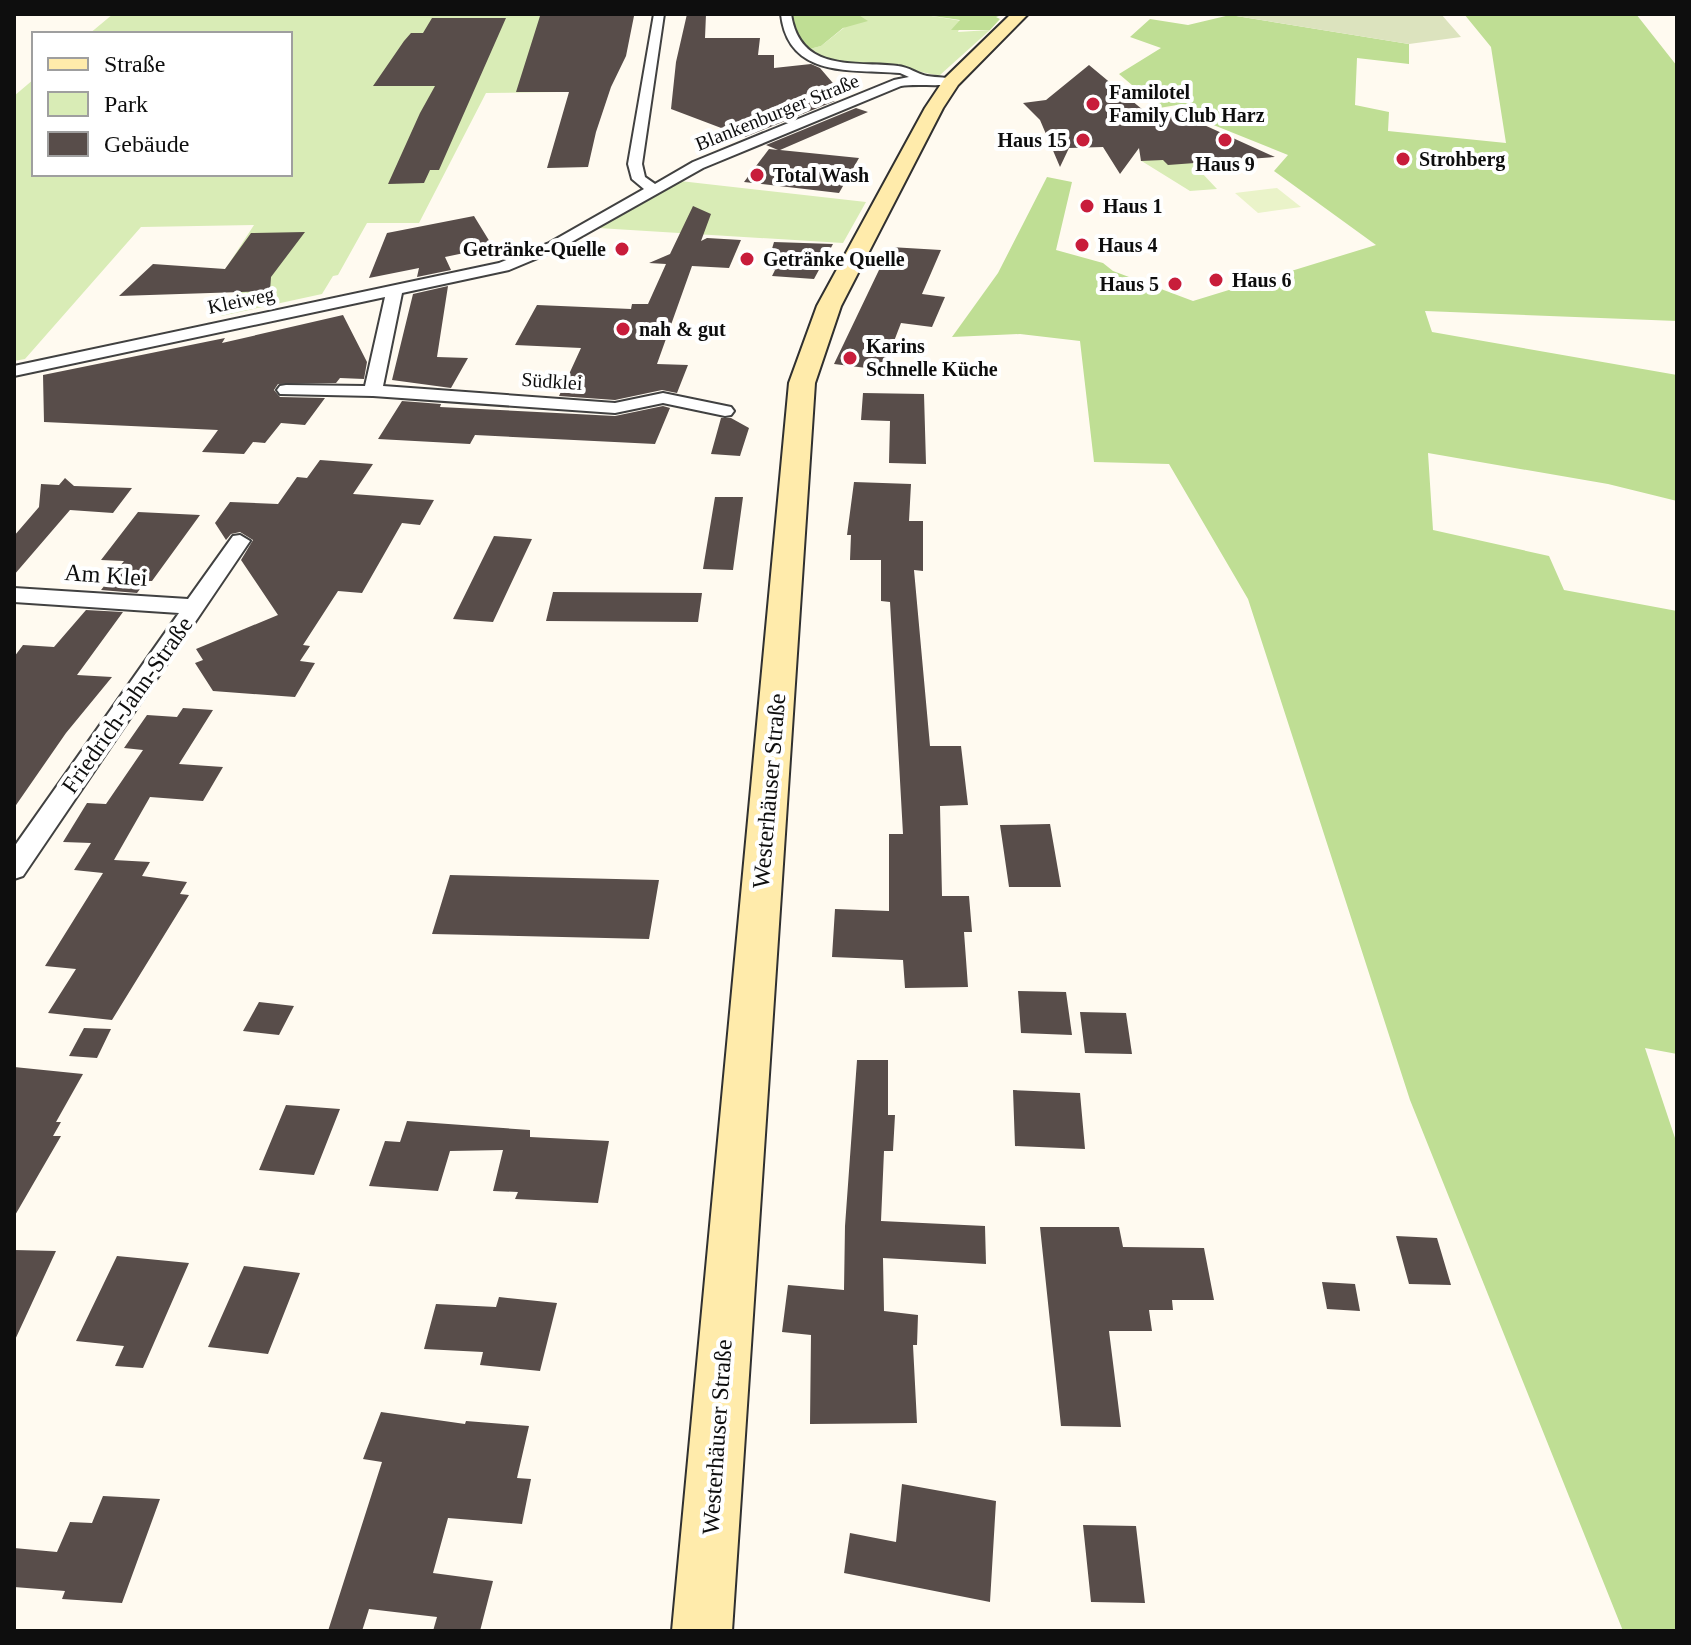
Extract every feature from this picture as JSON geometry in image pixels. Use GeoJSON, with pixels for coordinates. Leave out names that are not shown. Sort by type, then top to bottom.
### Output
{"type":"FeatureCollection","features":[{"type":"Feature","properties":{"kind":"main road","name":"Westerhäuser Straße"},"geometry":{"type":"LineString","coordinates":[[702,1631],[802,383],[829,306],[934,108],[936,81],[1020,14]]}},
{"type":"Feature","properties":{"kind":"street"},"geometry":{"type":"LineString","coordinates":[[653,189],[639,179],[635,164],[659,14]]}},
{"type":"Feature","properties":{"kind":"street","name":"Blankenburger Straße"},"geometry":{"type":"LineString","coordinates":[[786,14],[788,35],[806,54],[840,66],[906,71],[936,81]]}},
{"type":"Feature","properties":{"kind":"street","name":"Blankenburger Straße"},"geometry":{"type":"LineString","coordinates":[[477,273],[503,267],[554,246],[698,165],[898,83],[936,81]]}},
{"type":"Feature","properties":{"kind":"street","name":"Kleiweg"},"geometry":{"type":"LineString","coordinates":[[14,371],[477,273]]}},
{"type":"Feature","properties":{"kind":"street"},"geometry":{"type":"LineString","coordinates":[[373,391],[395,290]]}},
{"type":"Feature","properties":{"kind":"street","name":"Südklei"},"geometry":{"type":"LineString","coordinates":[[286,390],[373,391],[615,408],[663,398],[725,411]]}},
{"type":"Feature","properties":{"kind":"street","name":"Friedrich-Jahn-Straße"},"geometry":{"type":"LineString","coordinates":[[14,868],[240,541]]}},
{"type":"Feature","properties":{"kind":"street","name":"Am Klei"},"geometry":{"type":"LineString","coordinates":[[14,595],[195,607]]}},
{"type":"Feature","properties":{"kind":"green space"},"geometry":{"type":"Polygon","coordinates":[[[113,14],[586,14],[558,92],[486,93],[419,223],[367,223],[338,275],[333,276],[322,294],[221,316],[248,283],[217,282],[254,225],[141,227],[25,359],[14,361],[14,96],[32,81],[32,176],[292,176],[292,32],[91,32],[113,14]]]}},
{"type":"Feature","properties":{"kind":"green space"},"geometry":{"type":"Polygon","coordinates":[[[793,14],[857,14],[868,21],[843,28],[821,46],[806,50],[791,19],[793,14]]]}},
{"type":"Feature","properties":{"kind":"green space"},"geometry":{"type":"Polygon","coordinates":[[[857,14],[919,14],[962,21],[958,32],[990,30],[940,75],[842,62],[806,50],[821,46],[860,15],[857,14]]]}},
{"type":"Feature","properties":{"kind":"green space"},"geometry":{"type":"Polygon","coordinates":[[[919,14],[1005,14],[996,17],[1000,19],[990,30],[951,30],[960,20],[919,14]]]}},
{"type":"Feature","properties":{"kind":"green space"},"geometry":{"type":"Polygon","coordinates":[[[1441,14],[1461,37],[1409,44],[1230,15],[1441,14]]]}},
{"type":"Feature","properties":{"kind":"green space"},"geometry":{"type":"Polygon","coordinates":[[[1464,14],[1636,14],[1677,66],[1677,321],[1425,311],[1432,332],[1677,375],[1677,501],[1608,484],[1428,453],[1433,530],[1549,556],[1564,590],[1677,611],[1677,1054],[1645,1048],[1677,1144],[1677,1631],[1623,1631],[1410,1100],[1248,599],[1169,464],[1094,462],[1080,341],[1020,334],[952,337],[998,273],[1047,177],[1072,182],[1056,250],[1103,263],[1113,271],[1193,301],[1376,245],[1274,171],[1288,155],[1211,124],[1177,105],[1159,108],[1119,74],[1161,48],[1130,37],[1150,19],[1188,25],[1230,15],[1409,44],[1409,64],[1357,58],[1355,105],[1389,112],[1388,131],[1506,143],[1491,47],[1464,14]]]}},
{"type":"Feature","properties":{"kind":"green space"},"geometry":{"type":"Polygon","coordinates":[[[1185,155],[1217,189],[1190,191],[1140,160],[1185,155]]]}},
{"type":"Feature","properties":{"kind":"green space"},"geometry":{"type":"Polygon","coordinates":[[[680,181],[866,202],[843,243],[598,228],[680,181]]]}},
{"type":"Feature","properties":{"kind":"green space"},"geometry":{"type":"Polygon","coordinates":[[[1277,188],[1301,207],[1258,213],[1235,193],[1277,188]]]}},
{"type":"Feature","properties":{"kind":"building"},"geometry":{"type":"Polygon","coordinates":[[[687,14],[706,14],[705,38],[760,38],[758,55],[774,55],[774,68],[811,64],[820,68],[838,89],[821,96],[835,101],[745,137],[671,109],[676,62],[687,14]]]}},
{"type":"Feature","properties":{"kind":"building"},"geometry":{"type":"Polygon","coordinates":[[[540,16],[634,16],[626,56],[611,87],[588,167],[547,168],[569,92],[516,92],[540,16]]]}},
{"type":"Feature","properties":{"kind":"building"},"geometry":{"type":"Polygon","coordinates":[[[432,18],[506,18],[439,170],[430,170],[424,183],[388,184],[435,86],[373,86],[404,41],[411,33],[423,33],[432,18]]]}},
{"type":"Feature","properties":{"kind":"building"},"geometry":{"type":"Polygon","coordinates":[[[1089,65],[1149,115],[1171,110],[1275,157],[1168,165],[1163,160],[1141,161],[1139,148],[1120,174],[1103,147],[1069,148],[1060,167],[1040,120],[1023,103],[1046,100],[1089,65]]]}},
{"type":"Feature","properties":{"kind":"building"},"geometry":{"type":"Polygon","coordinates":[[[856,108],[868,112],[780,150],[859,158],[839,193],[744,182],[769,149],[778,150],[766,145],[856,108]]]}},
{"type":"Feature","properties":{"kind":"building"},"geometry":{"type":"Polygon","coordinates":[[[693,206],[711,214],[701,241],[707,238],[741,240],[729,268],[692,266],[657,364],[688,365],[677,393],[662,390],[615,400],[559,396],[581,348],[515,345],[537,305],[631,309],[632,304],[648,304],[666,264],[649,263],[670,254],[693,206]]]}},
{"type":"Feature","properties":{"kind":"building"},"geometry":{"type":"Polygon","coordinates":[[[474,216],[493,247],[445,257],[451,270],[417,277],[419,268],[369,278],[387,233],[474,216]]]}},
{"type":"Feature","properties":{"kind":"building"},"geometry":{"type":"Polygon","coordinates":[[[305,232],[271,277],[270,291],[119,296],[153,264],[225,269],[251,233],[305,232]]]}},
{"type":"Feature","properties":{"kind":"building"},"geometry":{"type":"Polygon","coordinates":[[[774,242],[833,244],[814,279],[772,276],[775,270],[766,269],[774,242]]]}},
{"type":"Feature","properties":{"kind":"building"},"geometry":{"type":"Polygon","coordinates":[[[890,247],[941,250],[922,294],[945,297],[932,327],[901,323],[883,370],[834,364],[890,247]]]}},
{"type":"Feature","properties":{"kind":"building"},"geometry":{"type":"Polygon","coordinates":[[[448,286],[437,357],[468,358],[451,388],[392,380],[413,294],[448,286]]]}},
{"type":"Feature","properties":{"kind":"building"},"geometry":{"type":"Polygon","coordinates":[[[343,315],[367,362],[364,379],[278,384],[274,390],[280,397],[325,398],[305,425],[281,423],[265,443],[253,442],[244,454],[202,452],[218,430],[44,422],[43,375],[225,338],[222,343],[343,315]]]}},
{"type":"Feature","properties":{"kind":"building"},"geometry":{"type":"Polygon","coordinates":[[[863,393],[924,394],[926,464],[889,463],[890,421],[861,420],[863,393]]]}},
{"type":"Feature","properties":{"kind":"building"},"geometry":{"type":"Polygon","coordinates":[[[402,401],[441,404],[440,407],[615,416],[663,406],[670,408],[655,444],[475,435],[470,444],[378,439],[402,401]]]}},
{"type":"Feature","properties":{"kind":"building"},"geometry":{"type":"Polygon","coordinates":[[[721,418],[731,418],[749,428],[740,456],[711,454],[721,418]]]}},
{"type":"Feature","properties":{"kind":"building"},"geometry":{"type":"Polygon","coordinates":[[[320,460],[373,464],[353,494],[434,500],[420,525],[402,523],[362,593],[338,591],[303,645],[310,646],[300,661],[315,663],[295,697],[213,691],[195,663],[203,660],[196,649],[278,615],[241,560],[253,540],[240,532],[231,534],[226,540],[215,523],[230,502],[278,504],[297,477],[307,478],[320,460]]]}},
{"type":"Feature","properties":{"kind":"building"},"geometry":{"type":"Polygon","coordinates":[[[65,478],[74,486],[132,488],[113,513],[70,510],[14,575],[14,536],[39,507],[41,484],[59,485],[65,478]]]}},
{"type":"Feature","properties":{"kind":"building"},"geometry":{"type":"Polygon","coordinates":[[[854,482],[911,484],[909,521],[923,521],[923,571],[914,570],[930,746],[961,746],[968,805],[940,806],[942,896],[969,896],[972,932],[964,932],[968,987],[905,988],[903,960],[832,957],[835,909],[889,911],[889,834],[903,834],[890,602],[881,601],[881,560],[850,560],[851,535],[847,535],[854,482]]]}},
{"type":"Feature","properties":{"kind":"building"},"geometry":{"type":"Polygon","coordinates":[[[715,497],[743,497],[733,570],[703,569],[715,497]]]}},
{"type":"Feature","properties":{"kind":"building"},"geometry":{"type":"Polygon","coordinates":[[[138,512],[200,515],[152,581],[146,581],[137,593],[101,590],[124,561],[101,560],[138,512]]]}},
{"type":"Feature","properties":{"kind":"building"},"geometry":{"type":"Polygon","coordinates":[[[494,536],[532,539],[493,622],[453,619],[494,536]]]}},
{"type":"Feature","properties":{"kind":"building"},"geometry":{"type":"Polygon","coordinates":[[[553,592],[702,593],[698,622],[546,621],[553,592]]]}},
{"type":"Feature","properties":{"kind":"building"},"geometry":{"type":"Polygon","coordinates":[[[86,610],[123,612],[77,675],[112,677],[66,733],[14,808],[14,657],[23,645],[54,647],[86,610]]]}},
{"type":"Feature","properties":{"kind":"building"},"geometry":{"type":"Polygon","coordinates":[[[183,708],[213,710],[179,764],[223,767],[203,801],[150,797],[114,860],[150,862],[142,876],[187,882],[180,894],[189,895],[112,1020],[48,1013],[76,969],[45,966],[103,873],[74,870],[91,843],[63,842],[87,803],[106,804],[143,750],[124,748],[147,715],[177,717],[183,708]]]}},
{"type":"Feature","properties":{"kind":"building"},"geometry":{"type":"Polygon","coordinates":[[[1050,824],[1061,887],[1009,887],[1000,825],[1050,824]]]}},
{"type":"Feature","properties":{"kind":"building"},"geometry":{"type":"Polygon","coordinates":[[[450,875],[659,880],[649,939],[432,934],[450,875]]]}},
{"type":"Feature","properties":{"kind":"building"},"geometry":{"type":"Polygon","coordinates":[[[1018,991],[1066,992],[1072,1035],[1021,1033],[1018,991]]]}},
{"type":"Feature","properties":{"kind":"building"},"geometry":{"type":"Polygon","coordinates":[[[259,1002],[294,1006],[279,1035],[243,1031],[259,1002]]]}},
{"type":"Feature","properties":{"kind":"building"},"geometry":{"type":"Polygon","coordinates":[[[1080,1012],[1126,1013],[1132,1054],[1085,1053],[1080,1012]]]}},
{"type":"Feature","properties":{"kind":"building"},"geometry":{"type":"Polygon","coordinates":[[[84,1028],[111,1029],[97,1058],[69,1056],[84,1028]]]}},
{"type":"Feature","properties":{"kind":"building"},"geometry":{"type":"Polygon","coordinates":[[[857,1060],[888,1060],[888,1115],[895,1115],[893,1151],[884,1151],[881,1221],[985,1226],[986,1264],[883,1258],[884,1311],[918,1315],[917,1345],[913,1345],[917,1423],[810,1424],[811,1335],[782,1332],[788,1285],[844,1290],[845,1226],[857,1060]]]}},
{"type":"Feature","properties":{"kind":"building"},"geometry":{"type":"Polygon","coordinates":[[[14,1067],[83,1074],[56,1122],[61,1122],[53,1136],[61,1136],[14,1217],[14,1067]]]}},
{"type":"Feature","properties":{"kind":"building"},"geometry":{"type":"Polygon","coordinates":[[[1013,1090],[1080,1093],[1085,1149],[1015,1146],[1013,1090]]]}},
{"type":"Feature","properties":{"kind":"building"},"geometry":{"type":"Polygon","coordinates":[[[286,1105],[340,1109],[314,1175],[259,1170],[286,1105]]]}},
{"type":"Feature","properties":{"kind":"building"},"geometry":{"type":"Polygon","coordinates":[[[407,1121],[530,1130],[530,1137],[609,1141],[598,1203],[515,1199],[518,1192],[493,1191],[503,1150],[450,1151],[438,1191],[369,1186],[385,1141],[400,1142],[407,1121]]]}},
{"type":"Feature","properties":{"kind":"building"},"geometry":{"type":"Polygon","coordinates":[[[1040,1227],[1119,1227],[1123,1247],[1204,1248],[1214,1300],[1172,1300],[1173,1310],[1149,1310],[1152,1331],[1109,1331],[1121,1427],[1061,1426],[1040,1227]]]}},
{"type":"Feature","properties":{"kind":"building"},"geometry":{"type":"Polygon","coordinates":[[[1396,1236],[1437,1238],[1451,1285],[1409,1284],[1396,1236]]]}},
{"type":"Feature","properties":{"kind":"building"},"geometry":{"type":"Polygon","coordinates":[[[14,1250],[56,1251],[14,1342],[14,1250]]]}},
{"type":"Feature","properties":{"kind":"building"},"geometry":{"type":"Polygon","coordinates":[[[117,1256],[189,1263],[143,1368],[115,1366],[124,1346],[76,1341],[117,1256]]]}},
{"type":"Feature","properties":{"kind":"building"},"geometry":{"type":"Polygon","coordinates":[[[244,1266],[300,1273],[268,1354],[208,1347],[244,1266]]]}},
{"type":"Feature","properties":{"kind":"building"},"geometry":{"type":"Polygon","coordinates":[[[1322,1282],[1355,1284],[1360,1311],[1327,1309],[1322,1282]]]}},
{"type":"Feature","properties":{"kind":"building"},"geometry":{"type":"Polygon","coordinates":[[[499,1297],[557,1303],[540,1371],[480,1365],[483,1352],[424,1349],[436,1304],[496,1307],[499,1297]]]}},
{"type":"Feature","properties":{"kind":"building"},"geometry":{"type":"Polygon","coordinates":[[[381,1412],[465,1424],[466,1421],[529,1426],[517,1478],[531,1479],[522,1524],[448,1518],[433,1573],[493,1581],[480,1631],[433,1631],[437,1617],[369,1609],[362,1631],[328,1631],[382,1462],[363,1459],[381,1412]]]}},
{"type":"Feature","properties":{"kind":"building"},"geometry":{"type":"Polygon","coordinates":[[[902,1484],[996,1501],[990,1602],[844,1573],[850,1533],[896,1542],[902,1484]]]}},
{"type":"Feature","properties":{"kind":"building"},"geometry":{"type":"Polygon","coordinates":[[[103,1496],[160,1499],[122,1603],[62,1599],[65,1591],[14,1587],[14,1548],[57,1552],[70,1522],[92,1523],[103,1496]]]}},
{"type":"Feature","properties":{"kind":"building"},"geometry":{"type":"Polygon","coordinates":[[[1083,1525],[1136,1526],[1145,1603],[1091,1602],[1083,1525]]]}},
{"type":"Feature","properties":{"kind":"place","name":"Familotel Family Club Harz"},"geometry":{"type":"Point","coordinates":[1093,104]}},
{"type":"Feature","properties":{"kind":"place","name":"Haus 15"},"geometry":{"type":"Point","coordinates":[1083,140]}},
{"type":"Feature","properties":{"kind":"place","name":"Haus 9"},"geometry":{"type":"Point","coordinates":[1225,140]}},
{"type":"Feature","properties":{"kind":"place","name":"Strohberg"},"geometry":{"type":"Point","coordinates":[1403,159]}},
{"type":"Feature","properties":{"kind":"place","name":"Total Wash"},"geometry":{"type":"Point","coordinates":[757,175]}},
{"type":"Feature","properties":{"kind":"place","name":"Haus 1"},"geometry":{"type":"Point","coordinates":[1087,206]}},
{"type":"Feature","properties":{"kind":"place","name":"Haus 4"},"geometry":{"type":"Point","coordinates":[1082,245]}},
{"type":"Feature","properties":{"kind":"place","name":"Getränke-Quelle"},"geometry":{"type":"Point","coordinates":[622,249]}},
{"type":"Feature","properties":{"kind":"place","name":"Getränke Quelle"},"geometry":{"type":"Point","coordinates":[747,259]}},
{"type":"Feature","properties":{"kind":"place","name":"Haus 6"},"geometry":{"type":"Point","coordinates":[1216,280]}},
{"type":"Feature","properties":{"kind":"place","name":"Haus 5"},"geometry":{"type":"Point","coordinates":[1175,284]}},
{"type":"Feature","properties":{"kind":"place","name":"nah & gut"},"geometry":{"type":"Point","coordinates":[623,329]}},
{"type":"Feature","properties":{"kind":"place","name":"Karins Schnelle Küche"},"geometry":{"type":"Point","coordinates":[850,358]}}]}
